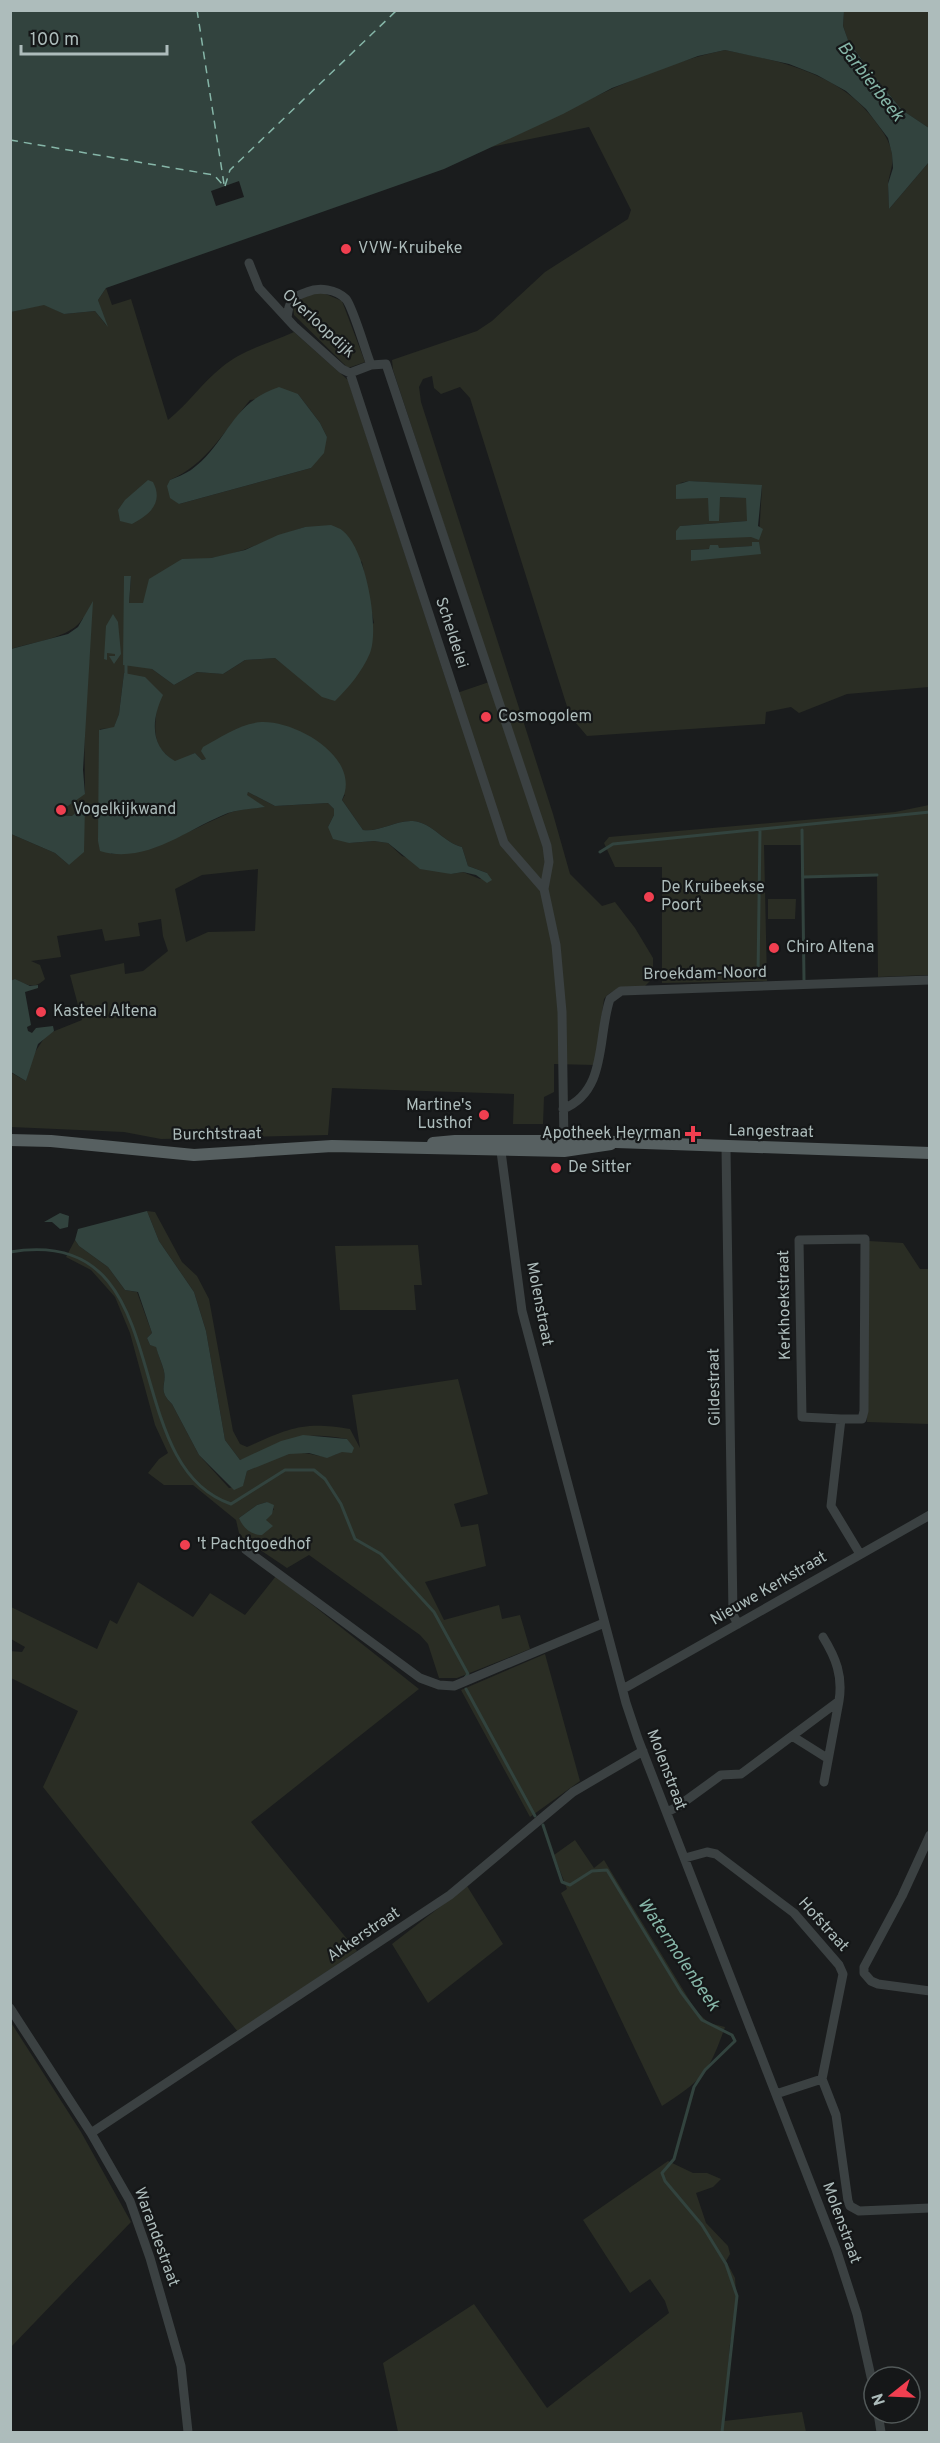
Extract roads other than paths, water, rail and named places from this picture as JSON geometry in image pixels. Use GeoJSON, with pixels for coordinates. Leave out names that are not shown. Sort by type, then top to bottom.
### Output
{"type":"FeatureCollection","features":[{"type":"Feature","properties":{"kind":"main road","name":"Burchtstraat"},"geometry":{"type":"LineString","coordinates":[[10,1140],[194,1155],[332,1146],[424,1146],[455,1141],[501,1145]]}},
{"type":"Feature","properties":{"kind":"main road","name":"Langestraat"},"geometry":{"type":"LineString","coordinates":[[501,1145],[611,1144],[930,1153]]}},
{"type":"Feature","properties":{"kind":"street","name":"Overloopdijk"},"geometry":{"type":"LineString","coordinates":[[249,263],[259,288],[336,364],[350,373],[371,365],[386,364]]}},
{"type":"Feature","properties":{"kind":"street"},"geometry":{"type":"LineString","coordinates":[[287,318],[289,302],[295,296],[317,288],[333,291],[347,300],[371,365]]}},
{"type":"Feature","properties":{"kind":"street","name":"Scheldelei"},"geometry":{"type":"LineString","coordinates":[[386,364],[547,846],[549,862],[544,889],[560,975],[563,1146]]}},
{"type":"Feature","properties":{"kind":"street","name":"Scheldelei"},"geometry":{"type":"LineString","coordinates":[[350,373],[504,843],[544,889]]}},
{"type":"Feature","properties":{"kind":"street","name":"Broekdam-Noord"},"geometry":{"type":"LineString","coordinates":[[563,1109],[576,1103],[586,1091],[601,1057],[610,999],[621,991],[930,980]]}},
{"type":"Feature","properties":{"kind":"street","name":"Molenstraat"},"geometry":{"type":"LineString","coordinates":[[501,1145],[522,1311],[623,1689],[643,1751],[836,2248],[857,2314],[868,2365]]}},
{"type":"Feature","properties":{"kind":"street","name":"Gildestraat"},"geometry":{"type":"LineString","coordinates":[[726,1148],[733,1616],[738,1624]]}},
{"type":"Feature","properties":{"kind":"street","name":"Kerkhoekstraat"},"geometry":{"type":"LineString","coordinates":[[865,1239],[864,1411],[862,1419],[842,1419],[802,1417],[799,1240],[865,1239]]}},
{"type":"Feature","properties":{"kind":"street"},"geometry":{"type":"LineString","coordinates":[[842,1419],[831,1506],[860,1554]]}},
{"type":"Feature","properties":{"kind":"street","name":"Nieuwe Kerkstraat"},"geometry":{"type":"LineString","coordinates":[[623,1689],[930,1515]]}},
{"type":"Feature","properties":{"kind":"street"},"geometry":{"type":"LineString","coordinates":[[246,1550],[420,1678],[439,1685],[454,1686],[472,1680],[604,1623]]}},
{"type":"Feature","properties":{"kind":"street"},"geometry":{"type":"LineString","coordinates":[[823,1637],[836,1660],[840,1675],[839,1701],[826,1758],[825,1782]]}},
{"type":"Feature","properties":{"kind":"street"},"geometry":{"type":"LineString","coordinates":[[667,1812],[721,1774],[741,1774],[839,1701]]}},
{"type":"Feature","properties":{"kind":"street"},"geometry":{"type":"LineString","coordinates":[[792,1736],[826,1758]]}},
{"type":"Feature","properties":{"kind":"street","name":"Akkerstraat"},"geometry":{"type":"LineString","coordinates":[[91,2133],[450,1895],[573,1792],[643,1751]]}},
{"type":"Feature","properties":{"kind":"street"},"geometry":{"type":"LineString","coordinates":[[864,1973],[864,1967],[902,1896],[930,1835]]}},
{"type":"Feature","properties":{"kind":"street","name":"Hofstraat"},"geometry":{"type":"LineString","coordinates":[[685,1858],[699,1853],[716,1854],[794,1913],[839,1965],[843,1974],[822,2079]]}},
{"type":"Feature","properties":{"kind":"street"},"geometry":{"type":"LineString","coordinates":[[843,1974],[864,1973],[878,1984],[930,1991]]}},
{"type":"Feature","properties":{"kind":"street","name":"Warandestraat"},"geometry":{"type":"LineString","coordinates":[[10,2007],[91,2133],[129,2201],[150,2258],[181,2366],[188,2433]]}},
{"type":"Feature","properties":{"kind":"street"},"geometry":{"type":"LineString","coordinates":[[776,2094],[822,2079],[836,2115],[848,2201],[854,2210],[930,2208]]}},
{"type":"Feature","properties":{"kind":"water","name":"Barbierbeek"},"geometry":{"type":"Polygon","coordinates":[[[10,11],[844,11],[843,26],[848,40],[869,70],[902,110],[929,128],[929,162],[889,209],[888,184],[893,168],[892,154],[888,138],[866,109],[846,91],[817,75],[789,64],[725,50],[698,56],[612,88],[563,114],[444,169],[106,288],[98,300],[108,327],[95,311],[64,314],[44,305],[11,312],[10,11]]]}},
{"type":"Feature","properties":{"kind":"water"},"geometry":{"type":"Polygon","coordinates":[[[279,387],[298,394],[320,423],[327,437],[324,453],[311,468],[179,504],[170,498],[167,486],[170,480],[189,471],[203,459],[239,413],[250,403],[279,387]]]}},
{"type":"Feature","properties":{"kind":"water"},"geometry":{"type":"Polygon","coordinates":[[[148,480],[153,482],[156,489],[157,496],[153,508],[132,524],[120,521],[118,510],[125,500],[148,480]]]}},
{"type":"Feature","properties":{"kind":"water"},"geometry":{"type":"Polygon","coordinates":[[[689,481],[762,485],[758,526],[763,529],[759,540],[751,537],[676,540],[676,531],[680,526],[747,521],[746,498],[720,497],[719,521],[709,521],[708,498],[676,499],[676,485],[689,481]]]}},
{"type":"Feature","properties":{"kind":"water"},"geometry":{"type":"Polygon","coordinates":[[[331,525],[343,531],[358,554],[372,607],[373,625],[373,641],[367,660],[355,679],[335,701],[322,697],[275,658],[245,660],[223,674],[197,672],[174,685],[152,669],[123,665],[124,576],[131,576],[129,603],[143,603],[149,579],[182,559],[211,558],[245,550],[278,535],[305,527],[331,525]]]}},
{"type":"Feature","properties":{"kind":"water"},"geometry":{"type":"Polygon","coordinates":[[[752,542],[759,542],[761,554],[691,561],[691,550],[709,549],[710,545],[718,545],[719,548],[752,546],[752,542]]]}},
{"type":"Feature","properties":{"kind":"water"},"geometry":{"type":"Polygon","coordinates":[[[93,601],[83,770],[85,794],[68,806],[57,805],[58,815],[72,816],[85,805],[84,852],[69,865],[55,853],[11,834],[11,649],[68,634],[78,627],[93,601]]]}},
{"type":"Feature","properties":{"kind":"water"},"geometry":{"type":"Polygon","coordinates":[[[113,614],[118,622],[121,654],[114,664],[109,656],[115,656],[115,654],[107,653],[107,660],[104,659],[106,626],[113,614]]]}},
{"type":"Feature","properties":{"kind":"water"},"geometry":{"type":"Polygon","coordinates":[[[124,673],[145,677],[163,695],[156,714],[155,732],[161,748],[175,761],[195,753],[202,760],[206,759],[201,751],[203,747],[246,725],[262,722],[277,723],[292,728],[323,745],[335,757],[343,770],[346,785],[342,800],[363,830],[406,821],[427,825],[450,842],[462,847],[468,866],[487,873],[492,880],[487,883],[476,875],[463,872],[451,874],[420,869],[388,843],[374,841],[349,843],[333,839],[328,827],[334,815],[334,809],[328,803],[275,806],[248,792],[247,795],[265,807],[228,813],[150,849],[117,854],[100,851],[98,841],[99,730],[114,727],[119,714],[124,673]]]}},
{"type":"Feature","properties":{"kind":"water"},"geometry":{"type":"Polygon","coordinates":[[[15,979],[30,986],[38,985],[38,988],[25,992],[31,1025],[27,1027],[28,1031],[32,1033],[36,1028],[53,1026],[54,1031],[38,1044],[26,1081],[11,1072],[10,981],[15,979]]]}},
{"type":"Feature","properties":{"kind":"water"},"geometry":{"type":"Polygon","coordinates":[[[147,1211],[159,1241],[194,1292],[206,1331],[225,1440],[240,1460],[281,1441],[303,1435],[347,1439],[354,1448],[352,1453],[342,1452],[327,1458],[309,1453],[289,1454],[247,1471],[243,1486],[234,1490],[199,1455],[165,1395],[164,1371],[156,1347],[150,1345],[147,1338],[152,1333],[138,1292],[125,1290],[108,1267],[79,1246],[75,1240],[78,1229],[147,1211]]]}},
{"type":"Feature","properties":{"kind":"water"},"geometry":{"type":"Polygon","coordinates":[[[60,1213],[69,1216],[68,1227],[60,1229],[52,1222],[44,1222],[60,1213]]]}},
{"type":"Feature","properties":{"kind":"water"},"geometry":{"type":"Polygon","coordinates":[[[267,1502],[274,1505],[272,1514],[266,1520],[273,1526],[262,1535],[258,1535],[245,1528],[239,1518],[257,1505],[267,1502]]]}},
{"type":"Feature","properties":{"kind":"waterway"},"geometry":{"type":"LineString","coordinates":[[126,665],[126,674]]}},
{"type":"Feature","properties":{"kind":"waterway"},"geometry":{"type":"LineString","coordinates":[[600,852],[613,844],[930,812]]}},
{"type":"Feature","properties":{"kind":"waterway"},"geometry":{"type":"LineString","coordinates":[[758,975],[760,830]]}},
{"type":"Feature","properties":{"kind":"waterway"},"geometry":{"type":"LineString","coordinates":[[802,830],[804,980]]}},
{"type":"Feature","properties":{"kind":"waterway"},"geometry":{"type":"LineString","coordinates":[[803,877],[877,875]]}},
{"type":"Feature","properties":{"kind":"waterway","name":"Watermolenbeek"},"geometry":{"type":"LineString","coordinates":[[10,1252],[64,1253],[101,1274],[125,1308],[171,1444],[195,1480],[231,1504],[285,1470],[314,1470],[325,1479],[341,1504],[355,1539],[381,1554],[434,1612],[468,1674],[465,1678]]}},
{"type":"Feature","properties":{"kind":"waterway","name":"Watermolenbeek"},"geometry":{"type":"LineString","coordinates":[[466,1689],[535,1816]]}},
{"type":"Feature","properties":{"kind":"waterway","name":"Watermolenbeek"},"geometry":{"type":"LineString","coordinates":[[543,1825],[562,1882],[570,1885],[592,1871],[607,1870],[681,1992],[702,2020],[732,2035],[735,2041],[705,2070],[694,2087],[674,2159],[662,2173],[665,2181],[702,2225],[726,2264],[737,2296],[722,2432]]}},
{"type":"Feature","properties":{"kind":"place","name":"VVW-Kruibeke"},"geometry":{"type":"Point","coordinates":[346,249]}},
{"type":"Feature","properties":{"kind":"place","name":"Cosmogolem"},"geometry":{"type":"Point","coordinates":[486,717]}},
{"type":"Feature","properties":{"kind":"place","name":"Vogelkijkwand"},"geometry":{"type":"Point","coordinates":[61,810]}},
{"type":"Feature","properties":{"kind":"place","name":"De Kruibeekse Poort"},"geometry":{"type":"Point","coordinates":[649,897]}},
{"type":"Feature","properties":{"kind":"place","name":"Chiro Altena"},"geometry":{"type":"Point","coordinates":[774,948]}},
{"type":"Feature","properties":{"kind":"place","name":"Kasteel Altena"},"geometry":{"type":"Point","coordinates":[41,1012]}},
{"type":"Feature","properties":{"kind":"place","name":"Martine's Lusthof"},"geometry":{"type":"Point","coordinates":[484,1115]}},
{"type":"Feature","properties":{"kind":"place","name":"Apotheek Heyrman"},"geometry":{"type":"Point","coordinates":[693,1134]}},
{"type":"Feature","properties":{"kind":"place","name":"De Sitter"},"geometry":{"type":"Point","coordinates":[556,1168]}},
{"type":"Feature","properties":{"kind":"place","name":"'t Pachtgoedhof"},"geometry":{"type":"Point","coordinates":[185,1545]}}]}
